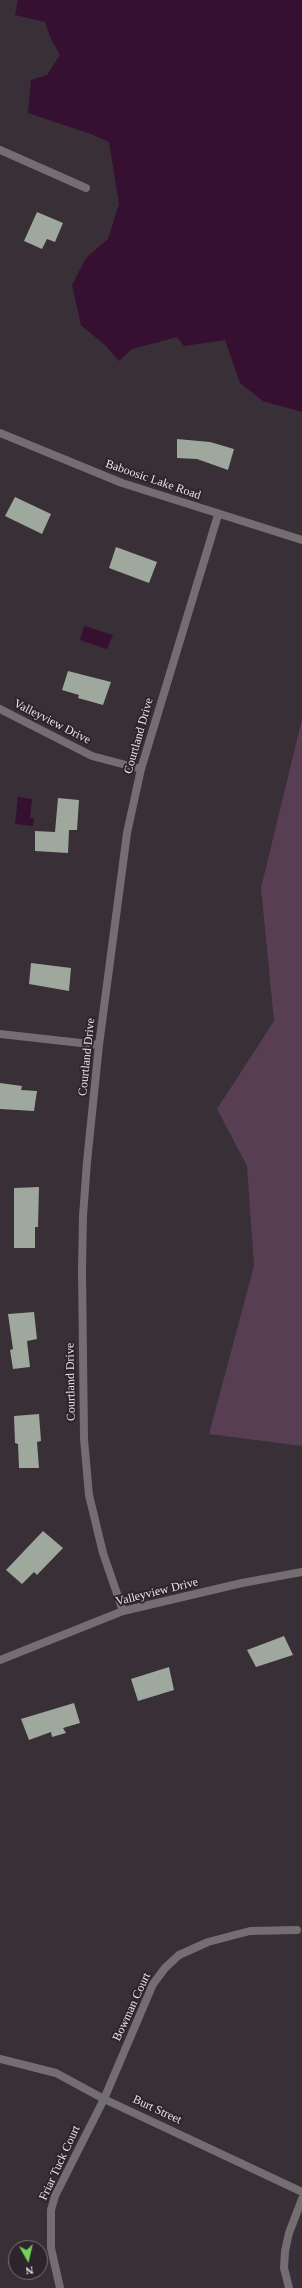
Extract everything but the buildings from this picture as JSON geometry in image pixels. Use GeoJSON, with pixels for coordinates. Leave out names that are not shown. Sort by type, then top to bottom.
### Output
{"type":"FeatureCollection","features":[{"type":"Feature","properties":{"kind":"street"},"geometry":{"type":"LineString","coordinates":[[0,150],[86,188]]}},
{"type":"Feature","properties":{"kind":"street","name":"Baboosic Lake Road"},"geometry":{"type":"LineString","coordinates":[[0,433],[122,483],[218,515],[302,540]]}},
{"type":"Feature","properties":{"kind":"street","name":"Courtland Drive"},"geometry":{"type":"LineString","coordinates":[[123,1611],[103,1553],[89,1495],[84,1439],[83,1216],[99,1045],[127,833],[141,768],[218,515]]}},
{"type":"Feature","properties":{"kind":"street","name":"Valleyview Drive"},"geometry":{"type":"LineString","coordinates":[[0,709],[92,756],[141,768]]}},
{"type":"Feature","properties":{"kind":"street"},"geometry":{"type":"LineString","coordinates":[[0,1034],[99,1045]]}},
{"type":"Feature","properties":{"kind":"street","name":"Valleyview Drive"},"geometry":{"type":"LineString","coordinates":[[0,1660],[123,1611],[242,1583],[302,1572]]}},
{"type":"Feature","properties":{"kind":"street","name":"Bowman Court"},"geometry":{"type":"LineString","coordinates":[[104,2098],[153,1984],[165,1968],[179,1955],[208,1942],[229,1935],[250,1931],[297,1930]]}},
{"type":"Feature","properties":{"kind":"street","name":"Burt Street"},"geometry":{"type":"LineString","coordinates":[[0,2059],[56,2073],[104,2098],[302,2192]]}},
{"type":"Feature","properties":{"kind":"street","name":"Friar Tuck Court"},"geometry":{"type":"LineString","coordinates":[[60,2288],[51,2248],[51,2210],[55,2196],[104,2098]]}},
{"type":"Feature","properties":{"kind":"street"},"geometry":{"type":"LineString","coordinates":[[288,2288],[284,2268],[285,2251],[289,2233],[302,2199]]}},
{"type":"Feature","properties":{"kind":"shaded area"},"geometry":{"type":"Polygon","coordinates":[[[18,0],[302,0],[302,412],[263,401],[240,383],[225,340],[184,346],[177,337],[132,349],[119,361],[105,345],[81,325],[72,285],[86,258],[108,239],[119,204],[109,142],[91,134],[28,113],[31,80],[47,75],[60,55],[51,39],[45,22],[15,15],[18,0]]]}},
{"type":"Feature","properties":{"kind":"shaded area"},"geometry":{"type":"Polygon","coordinates":[[[84,626],[113,635],[107,649],[80,640],[84,626]]]}},
{"type":"Feature","properties":{"kind":"shaded area"},"geometry":{"type":"Polygon","coordinates":[[[302,719],[302,1446],[209,1434],[254,1266],[247,1166],[217,1109],[274,1021],[261,888],[302,719]]]}},
{"type":"Feature","properties":{"kind":"shaded area"},"geometry":{"type":"Polygon","coordinates":[[[18,797],[32,799],[30,818],[34,818],[33,826],[15,824],[18,797]]]}}]}
